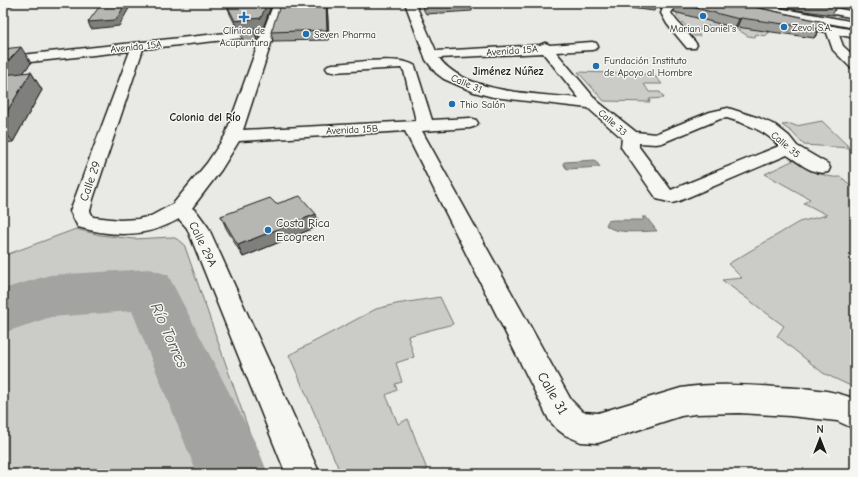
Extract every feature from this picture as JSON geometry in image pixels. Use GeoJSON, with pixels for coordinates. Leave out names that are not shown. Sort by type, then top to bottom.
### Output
{"type":"FeatureCollection","features":[{"type":"Feature","properties":{"kind":"main road"},"geometry":{"type":"LineString","coordinates":[[3,3],[8,3]]}},
{"type":"Feature","properties":{"kind":"main road","name":"Calle 29A"},"geometry":{"type":"LineString","coordinates":[[279,3],[233,136],[214,166],[180,209],[190,217],[197,228],[303,474]]}},
{"type":"Feature","properties":{"kind":"main road"},"geometry":{"type":"LineString","coordinates":[[410,3],[434,60]]}},
{"type":"Feature","properties":{"kind":"main road"},"geometry":{"type":"LineString","coordinates":[[680,3],[668,8],[666,13],[670,22],[691,45]]}},
{"type":"Feature","properties":{"kind":"main road"},"geometry":{"type":"LineString","coordinates":[[749,3],[784,12],[855,25]]}},
{"type":"Feature","properties":{"kind":"main road"},"geometry":{"type":"LineString","coordinates":[[774,3],[855,19]]}},
{"type":"Feature","properties":{"kind":"main road"},"geometry":{"type":"LineString","coordinates":[[792,3],[855,15]]}},
{"type":"Feature","properties":{"kind":"main road"},"geometry":{"type":"LineString","coordinates":[[737,9],[855,34]]}},
{"type":"Feature","properties":{"kind":"main road"},"geometry":{"type":"LineString","coordinates":[[832,30],[837,47],[855,64]]}},
{"type":"Feature","properties":{"kind":"main road","name":"Avenida 15A"},"geometry":{"type":"LineString","coordinates":[[3,61],[269,32]]}},
{"type":"Feature","properties":{"kind":"main road","name":"Calle 29"},"geometry":{"type":"LineString","coordinates":[[138,46],[80,211],[85,222],[106,228],[132,228],[155,222],[180,209]]}},
{"type":"Feature","properties":{"kind":"main road","name":"Avenida 15A"},"geometry":{"type":"LineString","coordinates":[[333,68],[398,64],[408,68],[434,60],[545,48],[592,46]]}},
{"type":"Feature","properties":{"kind":"main road","name":"Calle 33"},"geometry":{"type":"LineString","coordinates":[[545,48],[592,104],[631,137],[630,147],[664,195],[672,197],[786,149],[787,147]]}},
{"type":"Feature","properties":{"kind":"main road","name":"Calle 31"},"geometry":{"type":"LineString","coordinates":[[434,60],[441,70],[458,80],[492,93],[592,104]]}},
{"type":"Feature","properties":{"kind":"main road","name":"Calle 31"},"geometry":{"type":"LineString","coordinates":[[408,68],[410,69],[418,126],[560,410],[577,426],[598,428],[682,402],[695,400],[739,399],[790,402],[839,407],[855,414]]}},
{"type":"Feature","properties":{"kind":"main road","name":"Calle 35"},"geometry":{"type":"LineString","coordinates":[[631,137],[656,139],[669,135],[716,114],[728,113],[753,121],[769,129],[783,140],[787,147],[821,168]]}},
{"type":"Feature","properties":{"kind":"main road","name":"Avenida 15B"},"geometry":{"type":"LineString","coordinates":[[233,136],[470,123]]}},
{"type":"Feature","properties":{"kind":"shaded area"},"geometry":{"type":"Polygon","coordinates":[[[677,12],[728,26],[703,26],[706,30],[695,30],[700,36],[694,36],[677,16],[677,12]]]}},
{"type":"Feature","properties":{"kind":"shaded area"},"geometry":{"type":"Polygon","coordinates":[[[749,18],[766,32],[770,32],[765,36],[756,34],[755,37],[748,36],[735,28],[749,18]]]}},
{"type":"Feature","properties":{"kind":"shaded area"},"geometry":{"type":"Polygon","coordinates":[[[578,72],[647,74],[656,77],[662,84],[644,84],[649,92],[660,92],[664,98],[649,99],[650,102],[604,101],[578,72]]]}},
{"type":"Feature","properties":{"kind":"shaded area"},"geometry":{"type":"Polygon","coordinates":[[[822,121],[850,148],[804,145],[792,132],[782,125],[791,124],[796,126],[822,121]]]}},
{"type":"Feature","properties":{"kind":"shaded area"},"geometry":{"type":"Polygon","coordinates":[[[595,160],[600,167],[568,169],[563,163],[565,162],[595,160]]]}},
{"type":"Feature","properties":{"kind":"shaded area"},"geometry":{"type":"Polygon","coordinates":[[[794,160],[823,175],[841,177],[855,189],[855,388],[823,373],[777,336],[784,326],[722,280],[742,278],[728,264],[799,222],[827,215],[804,203],[810,199],[765,174],[794,160]]]}},
{"type":"Feature","properties":{"kind":"shaded area"},"geometry":{"type":"Polygon","coordinates":[[[642,217],[646,217],[657,231],[623,231],[610,228],[606,225],[608,221],[643,220],[644,219],[642,217]]]}},
{"type":"Feature","properties":{"kind":"shaded area"},"geometry":{"type":"Polygon","coordinates":[[[76,229],[100,235],[134,239],[172,237],[184,244],[264,474],[3,474],[3,256],[76,229]]]}},
{"type":"Feature","properties":{"kind":"shaded area"},"geometry":{"type":"Polygon","coordinates":[[[440,297],[453,324],[408,336],[414,357],[396,363],[402,382],[395,384],[397,390],[386,395],[398,424],[408,419],[427,470],[415,474],[341,474],[289,355],[376,309],[396,304],[440,297]]]}},
{"type":"Feature","properties":{"kind":"building"},"geometry":{"type":"Polygon","coordinates":[[[102,3],[126,3],[116,20],[88,22],[102,3]]]}},
{"type":"Feature","properties":{"kind":"building"},"geometry":{"type":"Polygon","coordinates":[[[267,3],[261,18],[235,21],[227,5],[267,3]]]}},
{"type":"Feature","properties":{"kind":"building"},"geometry":{"type":"Polygon","coordinates":[[[281,3],[326,3],[327,30],[271,32],[281,3]]]}},
{"type":"Feature","properties":{"kind":"building"},"geometry":{"type":"Polygon","coordinates":[[[676,3],[736,3],[824,22],[819,29],[741,18],[739,19],[676,3]]]}},
{"type":"Feature","properties":{"kind":"building"},"geometry":{"type":"Polygon","coordinates":[[[256,28],[255,32],[241,32],[240,30],[256,28]]]}},
{"type":"Feature","properties":{"kind":"building"},"geometry":{"type":"Polygon","coordinates":[[[21,47],[3,67],[3,49],[21,47]]]}},
{"type":"Feature","properties":{"kind":"building"},"geometry":{"type":"Polygon","coordinates":[[[31,72],[3,118],[3,75],[31,72]]]}},
{"type":"Feature","properties":{"kind":"building"},"geometry":{"type":"Polygon","coordinates":[[[300,196],[316,214],[238,245],[221,216],[270,198],[276,204],[300,196]]]}},
{"type":"Feature","properties":{"kind":"waterway","name":"Río Torres"},"geometry":{"type":"LineString","coordinates":[[3,311],[50,296],[150,289],[232,471],[232,474]]}},
{"type":"Feature","properties":{"kind":"place","name":"Marian Daniel's"},"geometry":{"type":"Point","coordinates":[703,16]}},
{"type":"Feature","properties":{"kind":"place","name":"Clínica de Acupuntura"},"geometry":{"type":"Point","coordinates":[244,17]}},
{"type":"Feature","properties":{"kind":"place","name":"Zevol S.A."},"geometry":{"type":"Point","coordinates":[784,27]}},
{"type":"Feature","properties":{"kind":"place","name":"Seven Pharma"},"geometry":{"type":"Point","coordinates":[306,34]}},
{"type":"Feature","properties":{"kind":"place","name":"Fundación Instituto de Apoyo al Hombre"},"geometry":{"type":"Point","coordinates":[596,66]}},
{"type":"Feature","properties":{"kind":"place","name":"Thio Salón"},"geometry":{"type":"Point","coordinates":[452,104]}},
{"type":"Feature","properties":{"kind":"place","name":"Costa Rica Ecogreen"},"geometry":{"type":"Point","coordinates":[268,230]}},
{"type":"Feature","properties":{"kind":"district","name":"Jiménez Núñez"},"geometry":{"type":"Point","coordinates":[508,71]}},
{"type":"Feature","properties":{"kind":"district","name":"Colonia del Río"},"geometry":{"type":"Point","coordinates":[205,117]}}]}
